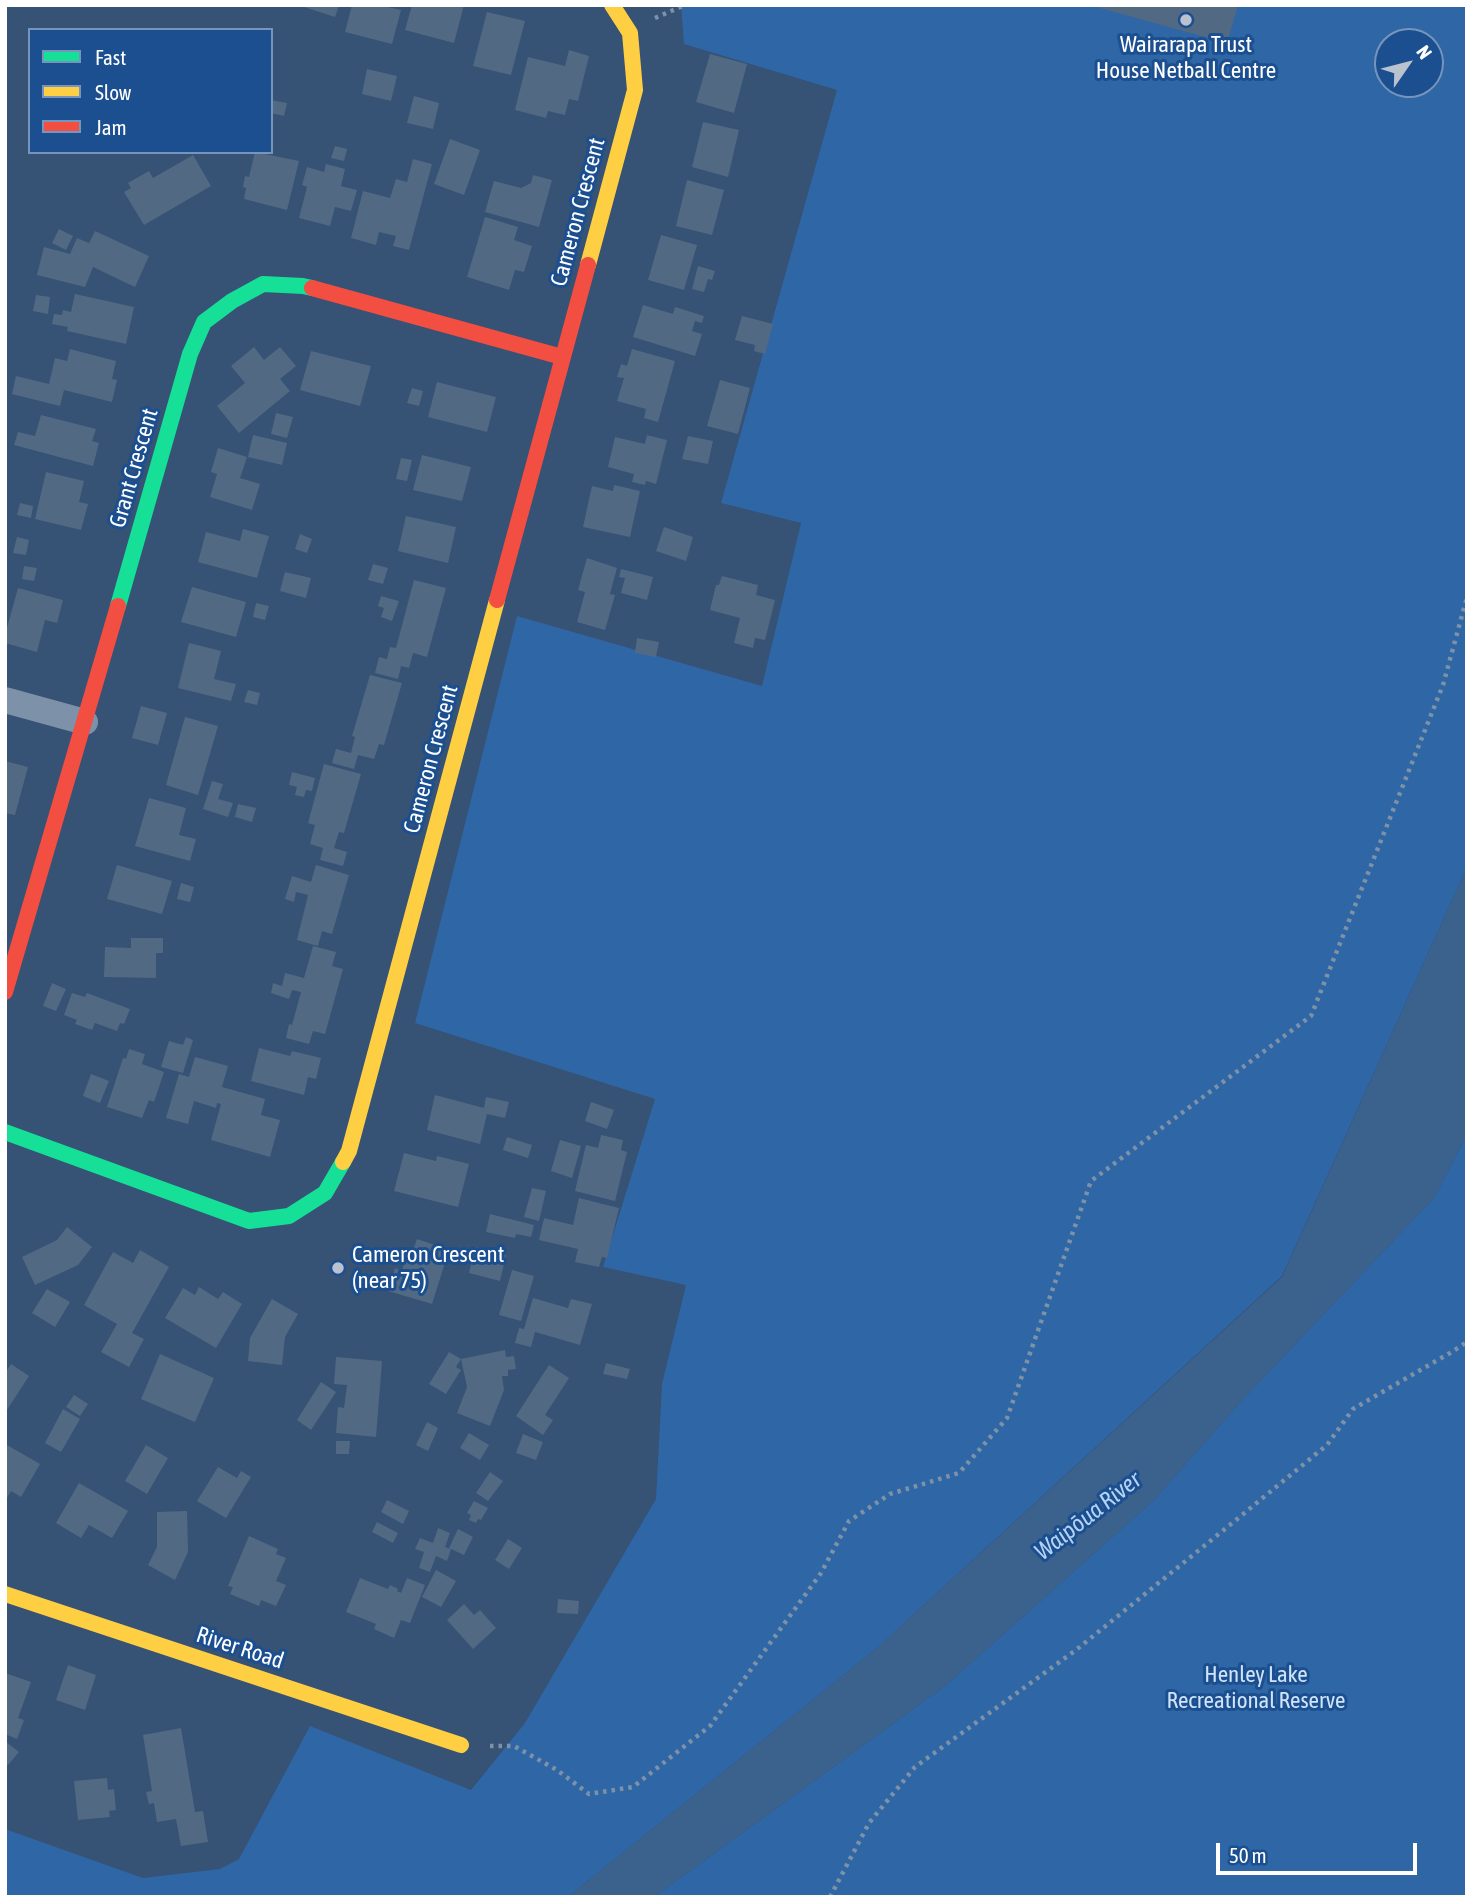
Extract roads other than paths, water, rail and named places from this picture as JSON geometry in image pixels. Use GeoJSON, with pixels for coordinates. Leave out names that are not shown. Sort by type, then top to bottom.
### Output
{"type":"FeatureCollection","features":[{"type":"Feature","properties":{"kind":"street","name":"Cameron Crescent"},"geometry":{"type":"LineString","coordinates":[[5,1132],[249,1221],[289,1216],[325,1194],[349,1151],[635,90],[631,33],[612,5]]}},
{"type":"Feature","properties":{"kind":"street","name":"Grant Crescent"},"geometry":{"type":"LineString","coordinates":[[5,992],[190,354],[204,322],[232,301],[263,284],[303,286],[562,357]]}},
{"type":"Feature","properties":{"kind":"street"},"geometry":{"type":"LineString","coordinates":[[5,700],[85,722]]}},
{"type":"Feature","properties":{"kind":"street","name":"River Road"},"geometry":{"type":"LineString","coordinates":[[5,1594],[461,1745]]}},
{"type":"Feature","properties":{"kind":"water","name":"Waipōua River"},"geometry":{"type":"Polygon","coordinates":[[[1467,867],[1467,1134],[1434,1198],[1243,1399],[1154,1500],[945,1686],[654,1897],[568,1897],[877,1648],[1282,1277],[1467,867]]]}},
{"type":"Feature","properties":{"kind":"place","name":"Wairarapa Trust House Netball Centre"},"geometry":{"type":"Point","coordinates":[1186,20]}},
{"type":"Feature","properties":{"kind":"place","name":"Cameron Crescent (near 75)"},"geometry":{"type":"Point","coordinates":[338,1268]}},
{"type":"Feature","properties":{"kind":"park label","name":"Henley Lake Recreational Reserve"},"geometry":{"type":"Point","coordinates":[1256,1688]}}]}
